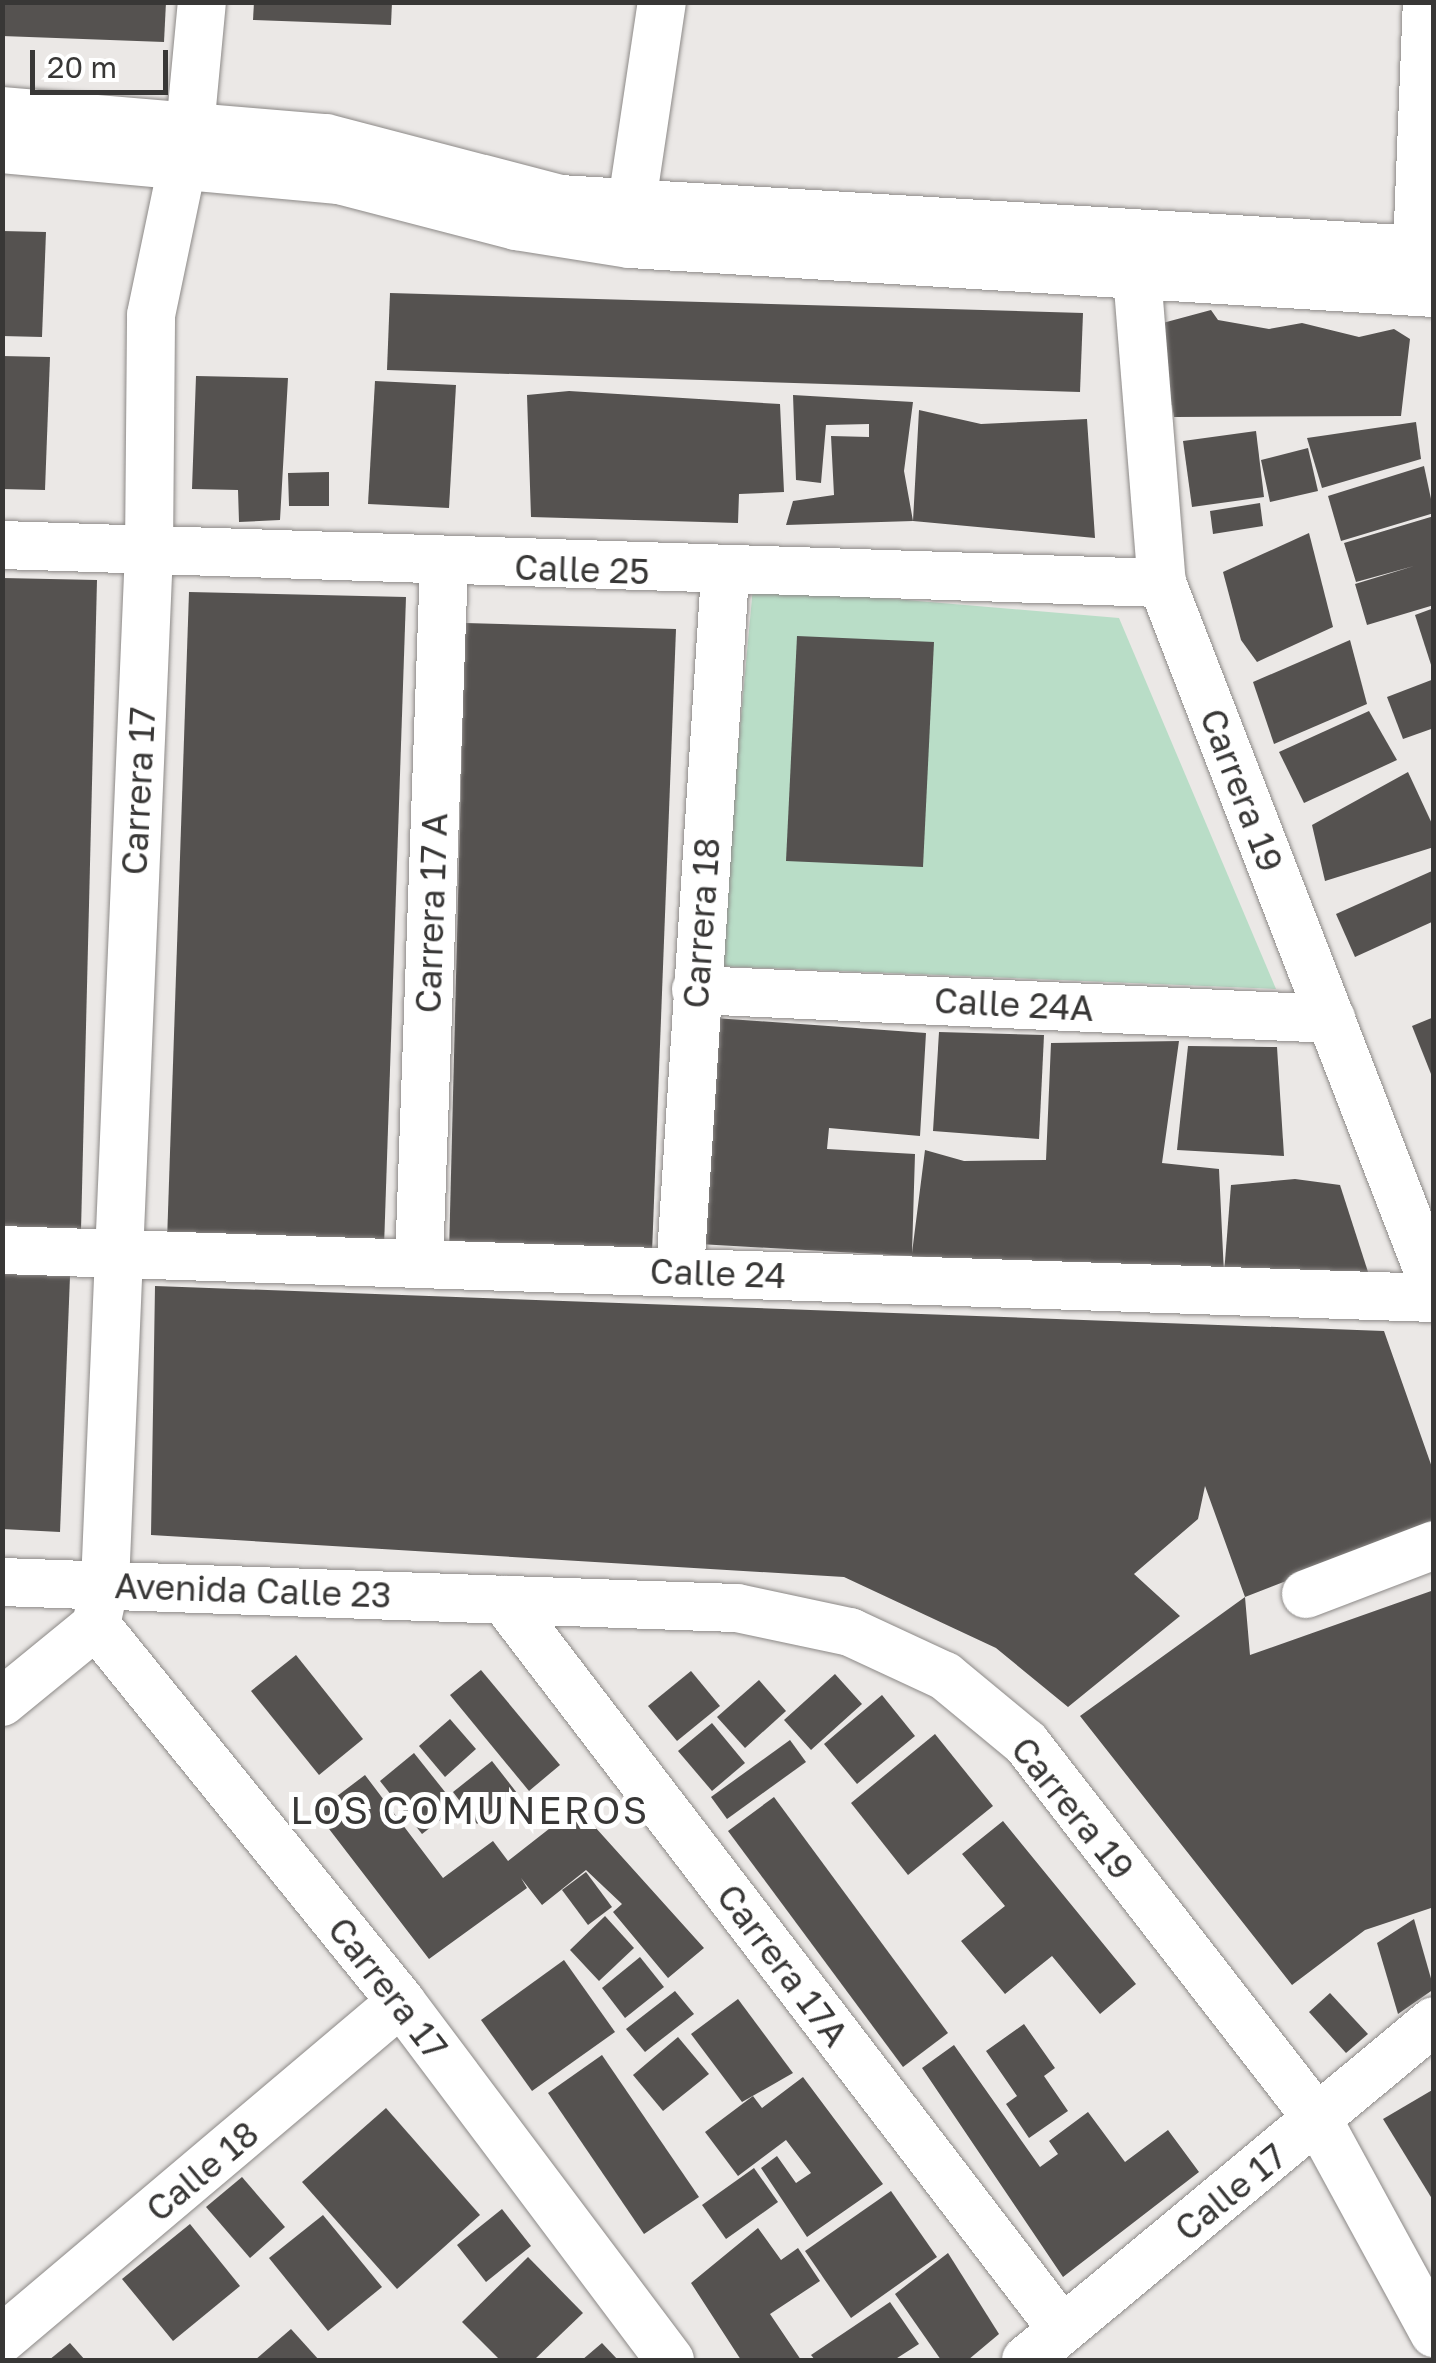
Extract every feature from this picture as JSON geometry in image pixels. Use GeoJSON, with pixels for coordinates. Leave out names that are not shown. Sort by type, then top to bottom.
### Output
{"type":"FeatureCollection","features":[{"type":"Feature","properties":{"kind":"street","name":"Carrera 17"},"geometry":{"type":"LineString","coordinates":[[202,2],[185,145],[150,315],[149,551],[101,1605],[670,2360]]}},
{"type":"Feature","properties":{"kind":"street"},"geometry":{"type":"LineString","coordinates":[[632,202],[662,2]]}},
{"type":"Feature","properties":{"kind":"street"},"geometry":{"type":"LineString","coordinates":[[1426,2],[1428,264]]}},
{"type":"Feature","properties":{"kind":"street"},"geometry":{"type":"LineString","coordinates":[[2,111],[185,145],[516,226],[630,244],[1136,275],[1428,264]]}},
{"type":"Feature","properties":{"kind":"street"},"geometry":{"type":"LineString","coordinates":[[2,150],[326,138],[560,200],[632,202],[1428,264]]}},
{"type":"Feature","properties":{"kind":"street","name":"Carrera 19"},"geometry":{"type":"LineString","coordinates":[[1136,275],[1162,583],[1434,1286]]}},
{"type":"Feature","properties":{"kind":"street","name":"Calle 25"},"geometry":{"type":"LineString","coordinates":[[2,544],[724,574],[1162,583]]}},
{"type":"Feature","properties":{"kind":"street","name":"Carrera 17 A"},"geometry":{"type":"LineString","coordinates":[[419,1263],[444,563]]}},
{"type":"Feature","properties":{"kind":"street","name":"Carrera 18"},"geometry":{"type":"LineString","coordinates":[[680,1272],[724,574]]}},
{"type":"Feature","properties":{"kind":"street","name":"Calle 24A"},"geometry":{"type":"LineString","coordinates":[[696,990],[1332,1018]]}},
{"type":"Feature","properties":{"kind":"street","name":"Calle 24"},"geometry":{"type":"LineString","coordinates":[[2,1250],[1434,1298]]}},
{"type":"Feature","properties":{"kind":"street"},"geometry":{"type":"LineString","coordinates":[[1306,1594],[1434,1544]]}},
{"type":"Feature","properties":{"kind":"street","name":"Avenida Calle 23"},"geometry":{"type":"LineString","coordinates":[[2,1582],[101,1605],[504,1600]]}},
{"type":"Feature","properties":{"kind":"street","name":"Carrera 19"},"geometry":{"type":"LineString","coordinates":[[504,1600],[737,1608],[850,1632],[945,1676],[1026,1743],[1318,2120],[1434,2333]]}},
{"type":"Feature","properties":{"kind":"street","name":"Carrera 17A"},"geometry":{"type":"LineString","coordinates":[[504,1600],[1062,2330]]}},
{"type":"Feature","properties":{"kind":"street"},"geometry":{"type":"LineString","coordinates":[[2,1702],[101,1605]]}},
{"type":"Feature","properties":{"kind":"street","name":"Calle 18"},"geometry":{"type":"LineString","coordinates":[[2,2339],[401,2002]]}},
{"type":"Feature","properties":{"kind":"street","name":"Calle 17"},"geometry":{"type":"LineString","coordinates":[[1026,2360],[1434,2021]]}},
{"type":"Feature","properties":{"kind":"green space"},"geometry":{"type":"Polygon","coordinates":[[[753,587],[1119,618],[1276,989],[718,966],[753,587]]]}},
{"type":"Feature","properties":{"kind":"building"},"geometry":{"type":"Polygon","coordinates":[[[2,2],[166,2],[164,42],[2,36],[2,2]]]}},
{"type":"Feature","properties":{"kind":"building"},"geometry":{"type":"Polygon","coordinates":[[[254,2],[392,2],[391,25],[253,20],[254,2]]]}},
{"type":"Feature","properties":{"kind":"building"},"geometry":{"type":"Polygon","coordinates":[[[2,231],[46,232],[42,337],[2,336],[2,231]]]}},
{"type":"Feature","properties":{"kind":"building"},"geometry":{"type":"Polygon","coordinates":[[[390,293],[1083,313],[1080,392],[387,370],[390,293]]]}},
{"type":"Feature","properties":{"kind":"building"},"geometry":{"type":"Polygon","coordinates":[[[1211,310],[1218,320],[1269,329],[1302,323],[1359,337],[1394,329],[1410,339],[1401,416],[1174,417],[1172,405],[1156,404],[1159,324],[1211,310]]]}},
{"type":"Feature","properties":{"kind":"building"},"geometry":{"type":"Polygon","coordinates":[[[2,356],[50,357],[45,490],[2,489],[2,356]]]}},
{"type":"Feature","properties":{"kind":"building"},"geometry":{"type":"Polygon","coordinates":[[[196,376],[288,378],[280,520],[239,522],[238,490],[192,489],[196,376]]]}},
{"type":"Feature","properties":{"kind":"building"},"geometry":{"type":"Polygon","coordinates":[[[375,381],[456,385],[449,508],[368,504],[375,381]]]}},
{"type":"Feature","properties":{"kind":"building"},"geometry":{"type":"Polygon","coordinates":[[[569,391],[780,404],[784,492],[739,494],[738,523],[531,517],[527,395],[569,391]]]}},
{"type":"Feature","properties":{"kind":"building"},"geometry":{"type":"Polygon","coordinates":[[[793,395],[913,402],[904,471],[913,521],[786,525],[793,501],[834,495],[831,436],[869,437],[869,424],[826,425],[821,483],[796,480],[793,395]]]}},
{"type":"Feature","properties":{"kind":"building"},"geometry":{"type":"Polygon","coordinates":[[[919,410],[981,424],[1087,419],[1095,538],[913,521],[919,410]]]}},
{"type":"Feature","properties":{"kind":"building"},"geometry":{"type":"Polygon","coordinates":[[[1416,422],[1421,459],[1322,488],[1307,438],[1416,422]]]}},
{"type":"Feature","properties":{"kind":"building"},"geometry":{"type":"Polygon","coordinates":[[[1256,431],[1264,497],[1192,507],[1183,441],[1256,431]]]}},
{"type":"Feature","properties":{"kind":"building"},"geometry":{"type":"Polygon","coordinates":[[[1308,448],[1318,491],[1270,502],[1261,460],[1308,448]]]}},
{"type":"Feature","properties":{"kind":"building"},"geometry":{"type":"Polygon","coordinates":[[[1424,466],[1434,513],[1341,541],[1328,496],[1424,466]]]}},
{"type":"Feature","properties":{"kind":"building"},"geometry":{"type":"Polygon","coordinates":[[[329,472],[329,506],[289,506],[288,473],[329,472]]]}},
{"type":"Feature","properties":{"kind":"building"},"geometry":{"type":"Polygon","coordinates":[[[1260,503],[1263,526],[1213,534],[1210,511],[1260,503]]]}},
{"type":"Feature","properties":{"kind":"building"},"geometry":{"type":"Polygon","coordinates":[[[1434,516],[1434,605],[1367,625],[1355,584],[1414,566],[1356,582],[1344,543],[1434,516]]]}},
{"type":"Feature","properties":{"kind":"building"},"geometry":{"type":"Polygon","coordinates":[[[1309,533],[1333,627],[1257,662],[1241,640],[1223,572],[1309,533]]]}},
{"type":"Feature","properties":{"kind":"building"},"geometry":{"type":"Polygon","coordinates":[[[2,578],[97,580],[81,1230],[2,1229],[2,578]]]}},
{"type":"Feature","properties":{"kind":"building"},"geometry":{"type":"Polygon","coordinates":[[[189,592],[406,597],[384,1247],[167,1241],[189,592]]]}},
{"type":"Feature","properties":{"kind":"building"},"geometry":{"type":"Polygon","coordinates":[[[1434,608],[1434,671],[1433,671],[1415,615],[1434,608]]]}},
{"type":"Feature","properties":{"kind":"building"},"geometry":{"type":"Polygon","coordinates":[[[465,623],[676,629],[652,1253],[449,1253],[465,623]]]}},
{"type":"Feature","properties":{"kind":"building"},"geometry":{"type":"Polygon","coordinates":[[[797,636],[934,642],[923,867],[786,861],[797,636]]]}},
{"type":"Feature","properties":{"kind":"building"},"geometry":{"type":"Polygon","coordinates":[[[1350,640],[1367,704],[1274,744],[1253,682],[1350,640]]]}},
{"type":"Feature","properties":{"kind":"building"},"geometry":{"type":"Polygon","coordinates":[[[1434,679],[1434,728],[1403,739],[1387,697],[1434,679]]]}},
{"type":"Feature","properties":{"kind":"building"},"geometry":{"type":"Polygon","coordinates":[[[1369,711],[1397,760],[1304,803],[1279,752],[1369,711]]]}},
{"type":"Feature","properties":{"kind":"building"},"geometry":{"type":"Polygon","coordinates":[[[1408,772],[1434,828],[1434,847],[1325,881],[1312,825],[1408,772]]]}},
{"type":"Feature","properties":{"kind":"building"},"geometry":{"type":"Polygon","coordinates":[[[1432,871],[1434,921],[1355,957],[1336,914],[1432,871]]]}},
{"type":"Feature","properties":{"kind":"building"},"geometry":{"type":"Polygon","coordinates":[[[1434,1017],[1434,1079],[1433,1079],[1412,1026],[1434,1017]]]}},
{"type":"Feature","properties":{"kind":"building"},"geometry":{"type":"Polygon","coordinates":[[[715,1018],[926,1033],[920,1136],[829,1128],[827,1149],[915,1154],[912,1253],[925,1150],[964,1161],[1046,1160],[1051,1043],[1179,1041],[1162,1163],[1219,1169],[1224,1274],[699,1244],[715,1018]]]}},
{"type":"Feature","properties":{"kind":"building"},"geometry":{"type":"Polygon","coordinates":[[[939,1032],[1044,1035],[1039,1139],[933,1131],[939,1032]]]}},
{"type":"Feature","properties":{"kind":"building"},"geometry":{"type":"Polygon","coordinates":[[[1188,1046],[1277,1047],[1284,1156],[1177,1150],[1188,1046]]]}},
{"type":"Feature","properties":{"kind":"building"},"geometry":{"type":"Polygon","coordinates":[[[1295,1179],[1340,1185],[1369,1275],[1224,1274],[1231,1185],[1295,1179]]]}},
{"type":"Feature","properties":{"kind":"building"},"geometry":{"type":"Polygon","coordinates":[[[2,1273],[70,1276],[60,1532],[2,1529],[2,1273]]]}},
{"type":"Feature","properties":{"kind":"building"},"geometry":{"type":"Polygon","coordinates":[[[155,1286],[1384,1331],[1434,1473],[1434,1524],[1245,1597],[1205,1486],[1198,1519],[1134,1574],[1180,1616],[1068,1707],[996,1648],[844,1577],[151,1535],[155,1286]]]}},
{"type":"Feature","properties":{"kind":"building"},"geometry":{"type":"Polygon","coordinates":[[[1434,1590],[1434,1907],[1365,1930],[1292,1985],[1080,1716],[1245,1597],[1250,1655],[1434,1590]]]}},
{"type":"Feature","properties":{"kind":"building"},"geometry":{"type":"Polygon","coordinates":[[[296,1655],[363,1739],[319,1775],[251,1691],[296,1655]]]}},
{"type":"Feature","properties":{"kind":"building"},"geometry":{"type":"Polygon","coordinates":[[[481,1670],[560,1765],[529,1791],[450,1695],[481,1670]]]}},
{"type":"Feature","properties":{"kind":"building"},"geometry":{"type":"Polygon","coordinates":[[[691,1671],[720,1706],[677,1741],[648,1706],[691,1671]]]}},
{"type":"Feature","properties":{"kind":"building"},"geometry":{"type":"Polygon","coordinates":[[[835,1674],[862,1704],[811,1750],[784,1720],[835,1674]]]}},
{"type":"Feature","properties":{"kind":"building"},"geometry":{"type":"Polygon","coordinates":[[[759,1680],[786,1711],[745,1748],[717,1717],[759,1680]]]}},
{"type":"Feature","properties":{"kind":"building"},"geometry":{"type":"Polygon","coordinates":[[[882,1695],[915,1736],[857,1784],[824,1744],[882,1695]]]}},
{"type":"Feature","properties":{"kind":"building"},"geometry":{"type":"Polygon","coordinates":[[[450,1719],[476,1749],[445,1777],[419,1746],[450,1719]]]}},
{"type":"Feature","properties":{"kind":"building"},"geometry":{"type":"Polygon","coordinates":[[[712,1723],[745,1763],[712,1791],[678,1751],[712,1723]]]}},
{"type":"Feature","properties":{"kind":"building"},"geometry":{"type":"Polygon","coordinates":[[[935,1734],[993,1806],[908,1875],[851,1803],[935,1734]]]}},
{"type":"Feature","properties":{"kind":"building"},"geometry":{"type":"Polygon","coordinates":[[[790,1740],[806,1762],[727,1819],[711,1797],[790,1740]]]}},
{"type":"Feature","properties":{"kind":"building"},"geometry":{"type":"Polygon","coordinates":[[[414,1753],[457,1807],[422,1834],[380,1781],[414,1753]]]}},
{"type":"Feature","properties":{"kind":"building"},"geometry":{"type":"Polygon","coordinates":[[[492,1761],[517,1793],[477,1824],[453,1792],[492,1761]]]}},
{"type":"Feature","properties":{"kind":"building"},"geometry":{"type":"Polygon","coordinates":[[[365,1775],[443,1878],[493,1841],[508,1861],[577,1807],[704,1948],[668,1978],[613,1912],[622,1904],[586,1870],[542,1905],[521,1878],[527,1888],[429,1959],[316,1812],[365,1775]]]}},
{"type":"Feature","properties":{"kind":"building"},"geometry":{"type":"Polygon","coordinates":[[[774,1797],[948,2033],[903,2067],[728,1831],[774,1797]]]}},
{"type":"Feature","properties":{"kind":"building"},"geometry":{"type":"Polygon","coordinates":[[[1003,1821],[1136,1984],[1100,2014],[1052,1956],[1005,1994],[961,1941],[1005,1906],[962,1854],[1003,1821]]]}},
{"type":"Feature","properties":{"kind":"building"},"geometry":{"type":"Polygon","coordinates":[[[586,1872],[612,1907],[588,1925],[562,1890],[586,1872]]]}},
{"type":"Feature","properties":{"kind":"building"},"geometry":{"type":"Polygon","coordinates":[[[605,1916],[634,1948],[599,1981],[570,1950],[605,1916]]]}},
{"type":"Feature","properties":{"kind":"building"},"geometry":{"type":"Polygon","coordinates":[[[1414,1919],[1434,1989],[1398,2014],[1377,1943],[1414,1919]]]}},
{"type":"Feature","properties":{"kind":"building"},"geometry":{"type":"Polygon","coordinates":[[[640,1957],[664,1987],[625,2018],[602,1988],[640,1957]]]}},
{"type":"Feature","properties":{"kind":"building"},"geometry":{"type":"Polygon","coordinates":[[[564,1960],[615,2032],[532,2091],[481,2020],[564,1960]]]}},
{"type":"Feature","properties":{"kind":"building"},"geometry":{"type":"Polygon","coordinates":[[[675,1991],[694,2014],[645,2052],[626,2029],[675,1991]]]}},
{"type":"Feature","properties":{"kind":"building"},"geometry":{"type":"Polygon","coordinates":[[[1330,1993],[1368,2034],[1346,2053],[1309,2012],[1330,1993]]]}},
{"type":"Feature","properties":{"kind":"building"},"geometry":{"type":"Polygon","coordinates":[[[738,1999],[793,2073],[742,2102],[691,2034],[738,1999]]]}},
{"type":"Feature","properties":{"kind":"building"},"geometry":{"type":"Polygon","coordinates":[[[1024,2024],[1055,2068],[1044,2076],[1068,2111],[1029,2138],[1006,2104],[1017,2096],[986,2051],[1024,2024]]]}},
{"type":"Feature","properties":{"kind":"building"},"geometry":{"type":"Polygon","coordinates":[[[678,2037],[709,2074],[663,2111],[633,2075],[678,2037]]]}},
{"type":"Feature","properties":{"kind":"building"},"geometry":{"type":"Polygon","coordinates":[[[954,2045],[1040,2167],[1058,2154],[1049,2141],[1088,2112],[1125,2162],[1168,2130],[1199,2172],[1063,2277],[922,2068],[954,2045]]]}},
{"type":"Feature","properties":{"kind":"building"},"geometry":{"type":"Polygon","coordinates":[[[602,2055],[699,2197],[644,2234],[548,2093],[602,2055]]]}},
{"type":"Feature","properties":{"kind":"building"},"geometry":{"type":"Polygon","coordinates":[[[803,2077],[883,2184],[807,2237],[761,2168],[777,2156],[796,2183],[811,2173],[786,2140],[738,2176],[705,2132],[753,2096],[762,2108],[803,2077]]]}},
{"type":"Feature","properties":{"kind":"building"},"geometry":{"type":"Polygon","coordinates":[[[1434,2089],[1434,2202],[1383,2119],[1434,2089]]]}},
{"type":"Feature","properties":{"kind":"building"},"geometry":{"type":"Polygon","coordinates":[[[386,2108],[480,2215],[397,2289],[302,2182],[386,2108]]]}},
{"type":"Feature","properties":{"kind":"building"},"geometry":{"type":"Polygon","coordinates":[[[754,2168],[778,2202],[726,2239],[702,2205],[754,2168]]]}},
{"type":"Feature","properties":{"kind":"building"},"geometry":{"type":"Polygon","coordinates":[[[242,2177],[285,2227],[250,2258],[206,2207],[242,2177]]]}},
{"type":"Feature","properties":{"kind":"building"},"geometry":{"type":"Polygon","coordinates":[[[891,2191],[937,2257],[851,2318],[805,2251],[891,2191]]]}},
{"type":"Feature","properties":{"kind":"building"},"geometry":{"type":"Polygon","coordinates":[[[502,2209],[531,2246],[486,2282],[457,2245],[502,2209]]]}},
{"type":"Feature","properties":{"kind":"building"},"geometry":{"type":"Polygon","coordinates":[[[323,2215],[382,2287],[328,2331],[269,2258],[323,2215]]]}},
{"type":"Feature","properties":{"kind":"building"},"geometry":{"type":"Polygon","coordinates":[[[190,2224],[240,2286],[173,2341],[122,2279],[190,2224]]]}},
{"type":"Feature","properties":{"kind":"building"},"geometry":{"type":"Polygon","coordinates":[[[758,2228],[781,2260],[798,2248],[820,2281],[770,2314],[801,2360],[741,2360],[691,2283],[758,2228]]]}},
{"type":"Feature","properties":{"kind":"building"},"geometry":{"type":"Polygon","coordinates":[[[948,2253],[999,2334],[968,2360],[941,2360],[895,2294],[948,2253]]]}},
{"type":"Feature","properties":{"kind":"building"},"geometry":{"type":"Polygon","coordinates":[[[528,2257],[583,2313],[534,2360],[500,2360],[462,2322],[528,2257]]]}},
{"type":"Feature","properties":{"kind":"building"},"geometry":{"type":"Polygon","coordinates":[[[890,2302],[919,2344],[894,2360],[815,2360],[811,2355],[890,2302]]]}},
{"type":"Feature","properties":{"kind":"building"},"geometry":{"type":"Polygon","coordinates":[[[291,2329],[319,2360],[255,2360],[291,2329]]]}},
{"type":"Feature","properties":{"kind":"building"},"geometry":{"type":"Polygon","coordinates":[[[70,2343],[85,2360],[49,2360],[70,2343]]]}},
{"type":"Feature","properties":{"kind":"building"},"geometry":{"type":"Polygon","coordinates":[[[602,2343],[618,2360],[582,2360],[602,2343]]]}},
{"type":"Feature","properties":{"kind":"district","name":"LOS COMUNEROS"},"geometry":{"type":"Point","coordinates":[470,1810]}}]}
